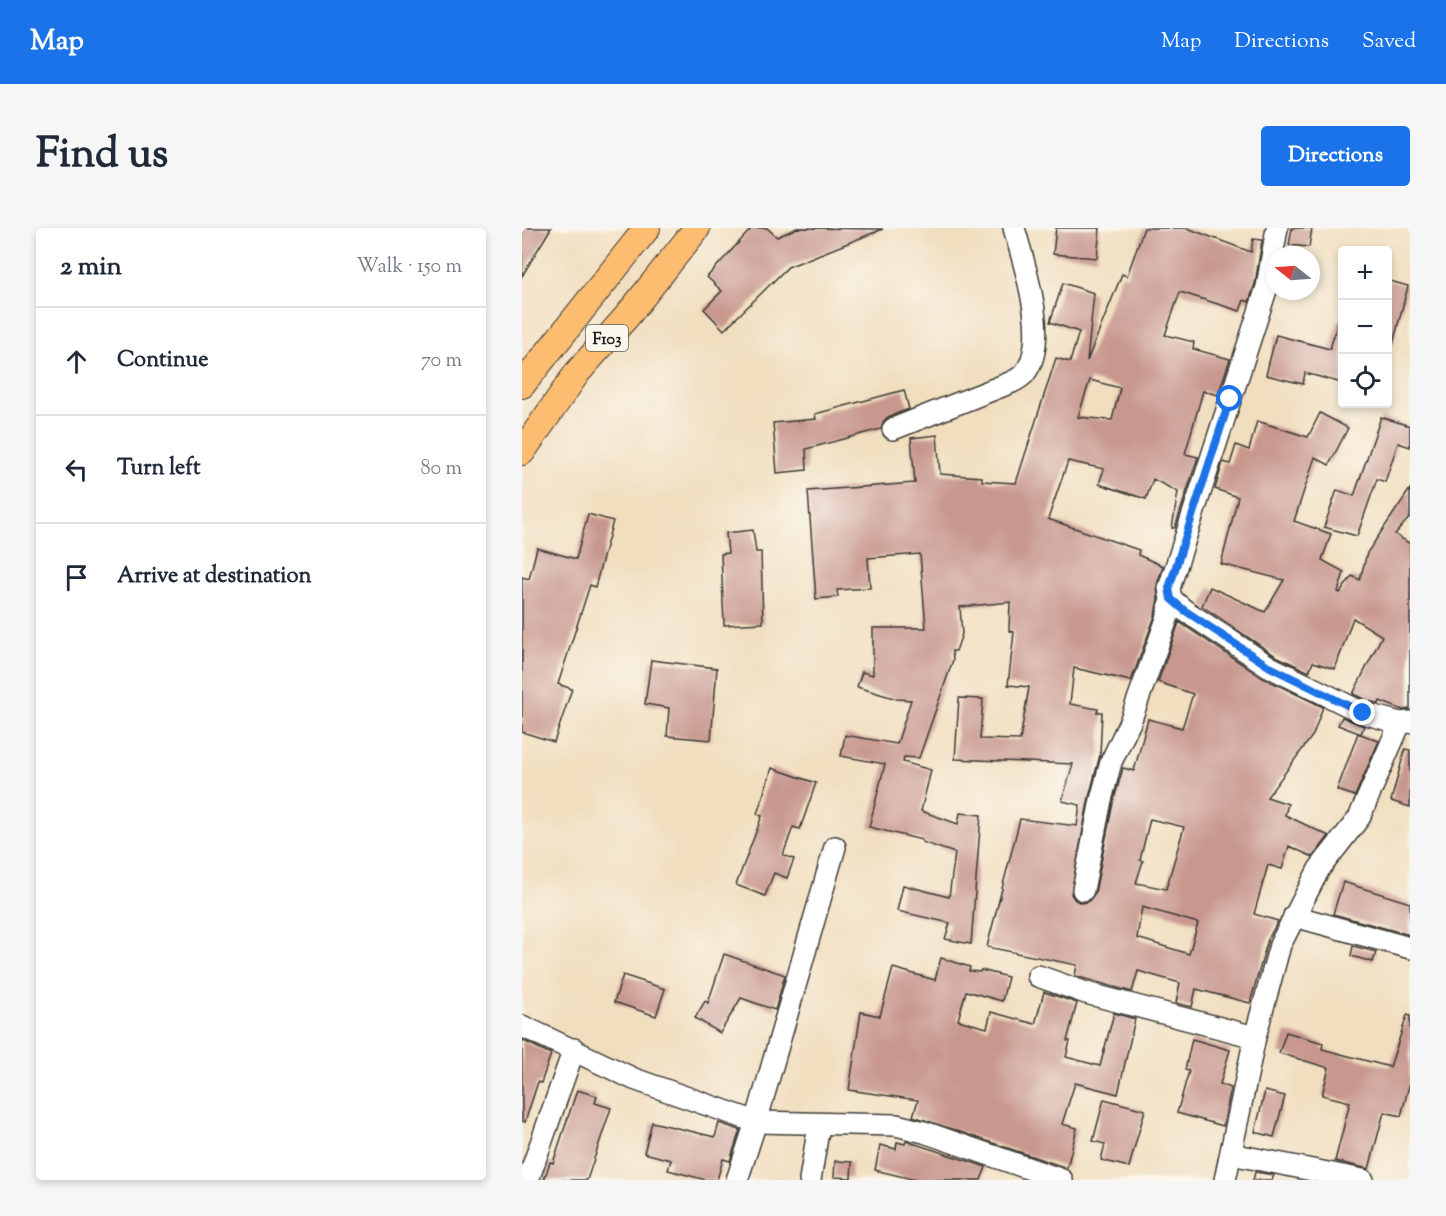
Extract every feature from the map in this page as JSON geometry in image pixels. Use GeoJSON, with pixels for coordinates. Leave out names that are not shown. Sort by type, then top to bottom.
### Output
{"type":"FeatureCollection","features":[{"type":"Feature","properties":{"kind":"main road","name":"F103"},"geometry":{"type":"LineString","coordinates":[[522,385],[647,228]]}},
{"type":"Feature","properties":{"kind":"main road","name":"F103"},"geometry":{"type":"LineString","coordinates":[[522,452],[577,373],[628,315],[697,228]]}},
{"type":"Feature","properties":{"kind":"main road"},"geometry":{"type":"LineString","coordinates":[[547,354],[577,373]]}},
{"type":"Feature","properties":{"kind":"street"},"geometry":{"type":"LineString","coordinates":[[893,429],[1012,382],[1023,375],[1030,363],[1035,345],[1035,306],[1014,228]]}},
{"type":"Feature","properties":{"kind":"street"},"geometry":{"type":"LineString","coordinates":[[1083,890],[1111,762],[1130,722],[1167,619],[1171,599],[1169,588],[1267,287],[1277,228]]}},
{"type":"Feature","properties":{"kind":"street"},"geometry":{"type":"LineString","coordinates":[[1171,599],[1270,667],[1363,713],[1405,723],[1359,818],[1319,868],[1280,945],[1255,1037],[1225,1180]]}},
{"type":"Feature","properties":{"kind":"street"},"geometry":{"type":"LineString","coordinates":[[737,1180],[756,1122],[835,847]]}},
{"type":"Feature","properties":{"kind":"street"},"geometry":{"type":"LineString","coordinates":[[1294,916],[1410,948]]}},
{"type":"Feature","properties":{"kind":"street"},"geometry":{"type":"LineString","coordinates":[[1038,976],[1086,993],[1255,1037]]}},
{"type":"Feature","properties":{"kind":"street"},"geometry":{"type":"LineString","coordinates":[[522,1026],[634,1078],[756,1122],[896,1125],[1062,1180]]}},
{"type":"Feature","properties":{"kind":"street"},"geometry":{"type":"LineString","coordinates":[[528,1180],[574,1049]]}},
{"type":"Feature","properties":{"kind":"street"},"geometry":{"type":"LineString","coordinates":[[810,1180],[819,1125]]}},
{"type":"Feature","properties":{"kind":"street"},"geometry":{"type":"LineString","coordinates":[[1230,1154],[1363,1180]]}},
{"type":"Feature","properties":{"kind":"building"},"geometry":{"type":"Polygon","coordinates":[[[522,228],[551,228],[522,276],[522,228]]]}},
{"type":"Feature","properties":{"kind":"building"},"geometry":{"type":"Polygon","coordinates":[[[752,228],[767,228],[777,237],[797,228],[883,229],[788,267],[724,330],[704,309],[722,291],[707,277],[752,228]]]}},
{"type":"Feature","properties":{"kind":"building"},"geometry":{"type":"Polygon","coordinates":[[[1056,228],[1100,228],[1097,258],[1053,254],[1056,228]]]}},
{"type":"Feature","properties":{"kind":"building"},"geometry":{"type":"Polygon","coordinates":[[[1144,228],[1187,228],[1251,252],[1253,239],[1262,240],[1255,284],[1249,302],[1244,300],[1240,311],[1180,292],[1165,335],[1194,342],[1193,349],[1230,359],[1218,395],[1203,391],[1185,454],[1198,457],[1175,528],[1172,528],[1178,492],[1153,479],[1146,499],[1099,484],[1104,469],[1068,461],[1048,519],[1139,550],[1138,555],[1163,566],[1157,585],[1158,599],[1155,616],[1131,681],[1074,668],[1070,704],[1098,709],[1097,712],[1102,712],[1100,755],[1089,797],[1071,894],[1081,903],[1088,902],[1095,893],[1113,803],[1123,768],[1134,771],[1148,719],[1182,728],[1193,694],[1158,682],[1179,622],[1263,678],[1323,707],[1313,735],[1267,797],[1288,804],[1285,815],[1329,836],[1313,857],[1289,846],[1282,869],[1268,865],[1254,914],[1278,921],[1268,939],[1250,1003],[1196,989],[1192,1007],[1176,1003],[1180,983],[1138,971],[1132,992],[1075,976],[1077,965],[987,947],[1020,819],[1077,826],[1080,805],[1062,801],[1073,764],[955,759],[959,698],[983,699],[980,739],[1020,740],[1029,687],[1008,685],[1014,632],[1009,631],[1010,602],[960,607],[962,634],[956,651],[952,651],[953,660],[919,758],[904,757],[903,762],[931,770],[921,811],[958,824],[960,813],[981,815],[971,944],[945,939],[950,923],[897,911],[903,885],[949,897],[955,853],[922,842],[922,840],[869,827],[885,764],[841,756],[845,735],[897,744],[911,700],[897,699],[857,687],[862,672],[873,675],[873,628],[926,628],[920,554],[868,558],[870,588],[837,590],[838,597],[816,599],[808,491],[915,483],[911,438],[937,435],[940,474],[982,477],[982,481],[1016,483],[1056,358],[1070,362],[1079,332],[1050,322],[1063,283],[1094,293],[1087,361],[1122,274],[1127,276],[1144,228]],[[1090,380],[1078,417],[1112,420],[1120,388],[1090,380]],[[1150,819],[1140,860],[1143,861],[1136,883],[1166,889],[1184,827],[1150,819]],[[1142,907],[1137,938],[1189,954],[1198,923],[1142,907]]]}},
{"type":"Feature","properties":{"kind":"building"},"geometry":{"type":"Polygon","coordinates":[[[1292,228],[1312,228],[1309,246],[1289,245],[1292,228]]]}},
{"type":"Feature","properties":{"kind":"building"},"geometry":{"type":"Polygon","coordinates":[[[1392,282],[1408,286],[1392,344],[1392,282]]]}},
{"type":"Feature","properties":{"kind":"building"},"geometry":{"type":"Polygon","coordinates":[[[1338,320],[1338,382],[1305,373],[1303,384],[1266,375],[1276,335],[1330,349],[1338,320]]]}},
{"type":"Feature","properties":{"kind":"building"},"geometry":{"type":"Polygon","coordinates":[[[904,390],[909,409],[888,417],[881,429],[806,449],[807,470],[777,473],[773,423],[816,419],[815,414],[904,390]]]}},
{"type":"Feature","properties":{"kind":"building"},"geometry":{"type":"Polygon","coordinates":[[[1320,413],[1348,428],[1329,465],[1315,457],[1294,521],[1331,534],[1322,560],[1344,572],[1338,592],[1340,593],[1352,576],[1360,580],[1367,553],[1410,489],[1410,517],[1395,534],[1410,544],[1410,709],[1403,710],[1380,701],[1379,704],[1353,694],[1382,636],[1353,618],[1335,669],[1313,662],[1309,672],[1276,656],[1202,606],[1210,587],[1265,612],[1284,580],[1221,564],[1238,497],[1215,489],[1223,462],[1230,464],[1236,445],[1249,450],[1257,421],[1308,437],[1320,413]]]}},
{"type":"Feature","properties":{"kind":"building"},"geometry":{"type":"Polygon","coordinates":[[[1381,417],[1410,426],[1410,447],[1398,443],[1385,482],[1377,479],[1357,536],[1324,527],[1337,490],[1354,496],[1381,417]]]}},
{"type":"Feature","properties":{"kind":"building"},"geometry":{"type":"Polygon","coordinates":[[[588,514],[613,521],[595,587],[590,585],[558,684],[572,689],[554,742],[522,732],[522,577],[529,579],[537,548],[576,559],[588,514]]]}},
{"type":"Feature","properties":{"kind":"building"},"geometry":{"type":"Polygon","coordinates":[[[753,530],[756,552],[761,552],[763,623],[724,625],[721,554],[728,553],[726,533],[753,530]]]}},
{"type":"Feature","properties":{"kind":"building"},"geometry":{"type":"Polygon","coordinates":[[[651,660],[717,668],[711,740],[667,736],[669,708],[645,704],[651,660]]]}},
{"type":"Feature","properties":{"kind":"building"},"geometry":{"type":"Polygon","coordinates":[[[1342,717],[1364,726],[1361,734],[1338,725],[1342,717]]]}},
{"type":"Feature","properties":{"kind":"building"},"geometry":{"type":"Polygon","coordinates":[[[1358,733],[1379,741],[1355,796],[1337,790],[1358,733]]]}},
{"type":"Feature","properties":{"kind":"building"},"geometry":{"type":"Polygon","coordinates":[[[1405,749],[1410,750],[1410,807],[1391,801],[1405,749]]]}},
{"type":"Feature","properties":{"kind":"building"},"geometry":{"type":"Polygon","coordinates":[[[772,768],[816,783],[800,829],[793,827],[783,855],[794,859],[787,878],[774,873],[765,896],[736,885],[762,816],[757,814],[772,768]]]}},
{"type":"Feature","properties":{"kind":"building"},"geometry":{"type":"Polygon","coordinates":[[[1343,882],[1410,903],[1410,935],[1333,914],[1343,882]]]}},
{"type":"Feature","properties":{"kind":"building"},"geometry":{"type":"Polygon","coordinates":[[[1353,946],[1376,952],[1373,962],[1351,956],[1353,946]]]}},
{"type":"Feature","properties":{"kind":"building"},"geometry":{"type":"Polygon","coordinates":[[[724,954],[785,975],[775,1010],[741,998],[720,1033],[695,1018],[705,1001],[708,1003],[724,954]]]}},
{"type":"Feature","properties":{"kind":"building"},"geometry":{"type":"Polygon","coordinates":[[[941,958],[970,967],[969,971],[980,972],[981,970],[1008,977],[1002,1001],[966,991],[958,1020],[987,1028],[991,1012],[1035,1024],[1044,992],[1077,1003],[1067,1041],[1070,1041],[1066,1057],[1100,1066],[1114,1013],[1135,1019],[1118,1094],[1075,1083],[1062,1124],[1077,1128],[1067,1168],[913,1116],[918,1100],[849,1090],[861,1012],[880,1016],[893,968],[935,980],[941,958]]]}},
{"type":"Feature","properties":{"kind":"building"},"geometry":{"type":"Polygon","coordinates":[[[623,975],[665,989],[656,1016],[614,1002],[623,975]]]}},
{"type":"Feature","properties":{"kind":"building"},"geometry":{"type":"Polygon","coordinates":[[[1407,1015],[1410,1016],[1410,1082],[1401,1116],[1384,1112],[1369,1169],[1335,1161],[1350,1102],[1322,1095],[1329,1068],[1279,1053],[1286,1032],[1323,1043],[1322,1049],[1390,1067],[1407,1015]]]}},
{"type":"Feature","properties":{"kind":"building"},"geometry":{"type":"Polygon","coordinates":[[[1192,1039],[1230,1050],[1220,1084],[1231,1088],[1223,1126],[1177,1113],[1189,1071],[1185,1070],[1192,1039]]]}},
{"type":"Feature","properties":{"kind":"building"},"geometry":{"type":"Polygon","coordinates":[[[522,1040],[551,1054],[541,1083],[538,1082],[525,1122],[522,1121],[522,1040]]]}},
{"type":"Feature","properties":{"kind":"building"},"geometry":{"type":"Polygon","coordinates":[[[577,1090],[597,1096],[595,1103],[611,1108],[587,1180],[544,1180],[550,1162],[553,1163],[577,1090]]]}},
{"type":"Feature","properties":{"kind":"building"},"geometry":{"type":"Polygon","coordinates":[[[1265,1091],[1285,1096],[1274,1137],[1255,1132],[1265,1091]]]}},
{"type":"Feature","properties":{"kind":"building"},"geometry":{"type":"Polygon","coordinates":[[[1104,1099],[1145,1110],[1129,1167],[1101,1160],[1105,1144],[1093,1141],[1104,1099]]]}},
{"type":"Feature","properties":{"kind":"building"},"geometry":{"type":"Polygon","coordinates":[[[652,1122],[715,1137],[719,1123],[740,1130],[730,1161],[723,1159],[717,1180],[706,1180],[668,1170],[671,1160],[644,1153],[652,1122]]]}},
{"type":"Feature","properties":{"kind":"building"},"geometry":{"type":"Polygon","coordinates":[[[906,1141],[986,1167],[981,1180],[916,1180],[875,1170],[880,1145],[896,1149],[897,1142],[905,1144],[906,1141]]]}},
{"type":"Feature","properties":{"kind":"building"},"geometry":{"type":"Polygon","coordinates":[[[835,1161],[852,1162],[851,1178],[834,1177],[835,1161]]]}},
{"type":"Feature","properties":{"kind":"building"},"geometry":{"type":"Polygon","coordinates":[[[1255,1172],[1274,1175],[1272,1180],[1253,1180],[1255,1172]]]}},
{"type":"Feature","properties":{"kind":"route"},"geometry":{"type":"LineString","coordinates":[[1230,399],[1169,588],[1171,599],[1270,667],[1363,713]]}}]}
